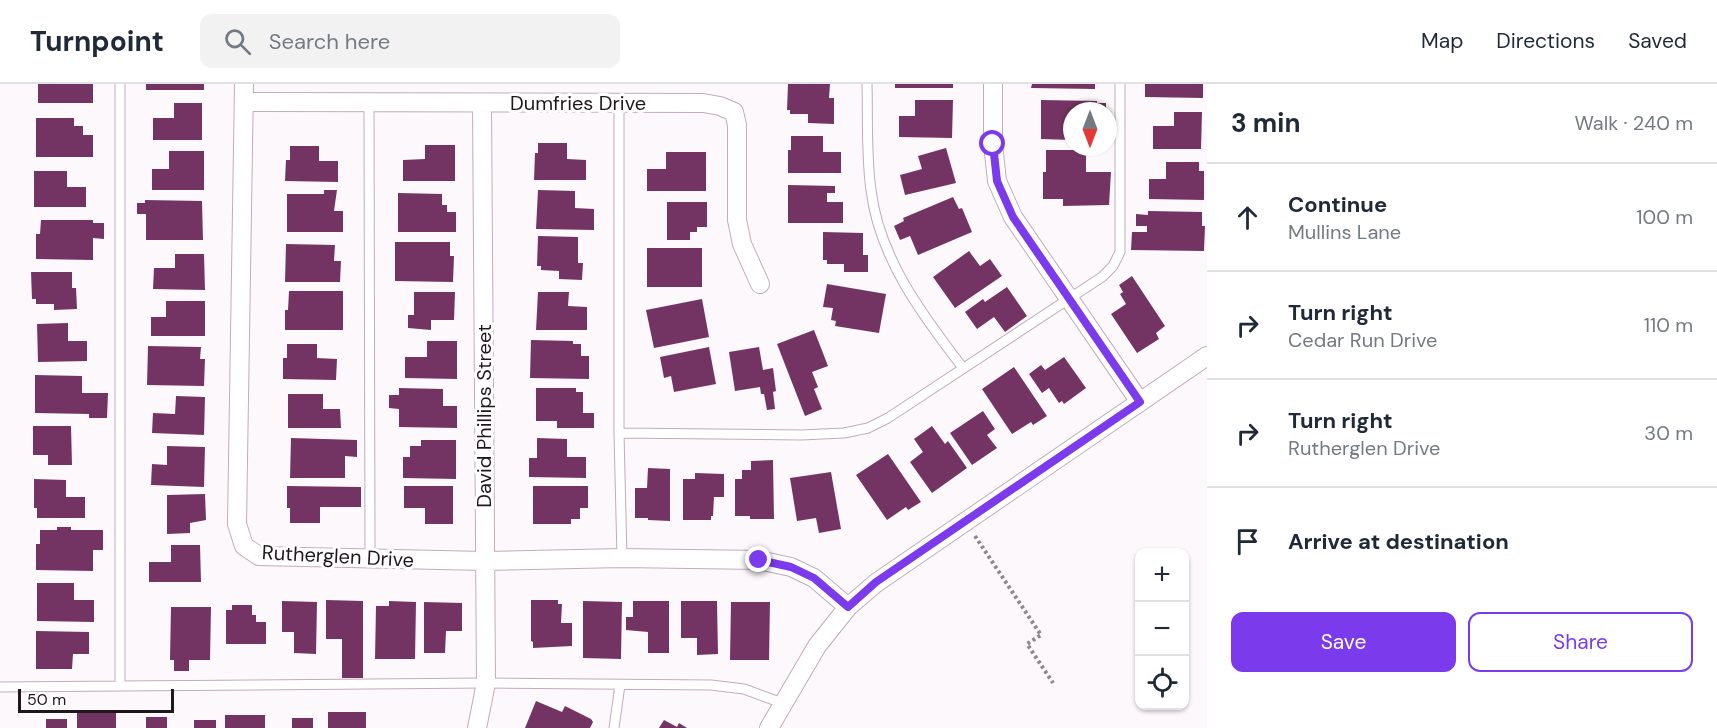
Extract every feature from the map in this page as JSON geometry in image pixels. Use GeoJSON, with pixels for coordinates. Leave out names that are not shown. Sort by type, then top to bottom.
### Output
{"type":"FeatureCollection","features":[{"type":"Feature","properties":{"kind":"street"},"geometry":{"type":"LineString","coordinates":[[993,84],[993,144],[997,181],[1013,217],[1140,402]]}},
{"type":"Feature","properties":{"kind":"street","name":"Dumfries Drive"},"geometry":{"type":"LineString","coordinates":[[244,93],[369,103],[703,103],[720,106],[734,112],[737,125],[737,220],[742,244],[760,284]]}},
{"type":"Feature","properties":{"kind":"street","name":"Rutherglen Drive"},"geometry":{"type":"LineString","coordinates":[[244,93],[237,524],[244,546],[259,556],[485,561],[622,558],[759,560],[791,567],[814,578],[848,607]]}},
{"type":"Feature","properties":{"kind":"street","name":"David Phillips Street"},"geometry":{"type":"LineString","coordinates":[[477,728],[486,683],[482,103]]}},
{"type":"Feature","properties":{"kind":"street"},"geometry":{"type":"LineString","coordinates":[[769,728],[817,646],[848,607],[876,582],[1207,356]]}},
{"type":"Feature","properties":{"kind":"lane"},"geometry":{"type":"LineString","coordinates":[[120,84],[120,686]]}},
{"type":"Feature","properties":{"kind":"lane"},"geometry":{"type":"LineString","coordinates":[[867,84],[871,192],[884,239],[908,291],[963,368]]}},
{"type":"Feature","properties":{"kind":"lane"},"geometry":{"type":"LineString","coordinates":[[619,433],[801,435],[844,433],[868,428],[888,418],[1102,277],[1113,266],[1120,252],[1120,84]]}},
{"type":"Feature","properties":{"kind":"lane"},"geometry":{"type":"LineString","coordinates":[[369,103],[370,558]]}},
{"type":"Feature","properties":{"kind":"lane"},"geometry":{"type":"LineString","coordinates":[[619,103],[619,433],[622,558]]}},
{"type":"Feature","properties":{"kind":"lane"},"geometry":{"type":"LineString","coordinates":[[0,687],[486,683],[711,685],[744,689],[782,704]]}},
{"type":"Feature","properties":{"kind":"lane"},"geometry":{"type":"LineString","coordinates":[[614,728],[620,685]]}},
{"type":"Feature","properties":{"kind":"path"},"geometry":{"type":"LineString","coordinates":[[986,554],[1041,634],[1027,644],[1053,683]]}},
{"type":"Feature","properties":{"kind":"building"},"geometry":{"type":"Polygon","coordinates":[[[38,84],[93,84],[93,103],[38,103],[38,84]]]}},
{"type":"Feature","properties":{"kind":"building"},"geometry":{"type":"Polygon","coordinates":[[[146,84],[204,84],[204,90],[146,90],[146,84]]]}},
{"type":"Feature","properties":{"kind":"building"},"geometry":{"type":"Polygon","coordinates":[[[788,84],[830,84],[829,98],[834,98],[834,124],[808,123],[808,114],[790,114],[790,110],[787,110],[788,84]]]}},
{"type":"Feature","properties":{"kind":"building"},"geometry":{"type":"Polygon","coordinates":[[[895,84],[953,84],[953,88],[895,88],[895,84]]]}},
{"type":"Feature","properties":{"kind":"building"},"geometry":{"type":"Polygon","coordinates":[[[1032,84],[1095,84],[1095,89],[1031,88],[1032,84]]]}},
{"type":"Feature","properties":{"kind":"building"},"geometry":{"type":"Polygon","coordinates":[[[1145,84],[1203,84],[1203,98],[1145,97],[1145,84]]]}},
{"type":"Feature","properties":{"kind":"building"},"geometry":{"type":"Polygon","coordinates":[[[915,100],[953,100],[952,138],[899,137],[899,116],[915,116],[915,100]]]}},
{"type":"Feature","properties":{"kind":"building"},"geometry":{"type":"Polygon","coordinates":[[[1041,100],[1097,101],[1063,102],[1063,140],[1041,139],[1041,100]]]}},
{"type":"Feature","properties":{"kind":"building"},"geometry":{"type":"Polygon","coordinates":[[[174,103],[202,103],[202,140],[153,140],[153,118],[174,118],[174,103]]]}},
{"type":"Feature","properties":{"kind":"building"},"geometry":{"type":"Polygon","coordinates":[[[1174,112],[1202,112],[1201,149],[1153,149],[1153,126],[1174,126],[1174,112]]]}},
{"type":"Feature","properties":{"kind":"building"},"geometry":{"type":"Polygon","coordinates":[[[36,118],[74,118],[74,126],[83,126],[83,135],[93,135],[93,157],[36,157],[36,118]]]}},
{"type":"Feature","properties":{"kind":"building"},"geometry":{"type":"Polygon","coordinates":[[[791,136],[823,136],[823,152],[841,152],[841,173],[788,173],[788,150],[791,150],[791,136]]]}},
{"type":"Feature","properties":{"kind":"building"},"geometry":{"type":"Polygon","coordinates":[[[538,143],[567,143],[567,159],[586,160],[586,180],[534,180],[535,153],[538,153],[538,143]]]}},
{"type":"Feature","properties":{"kind":"building"},"geometry":{"type":"Polygon","coordinates":[[[425,145],[455,145],[455,181],[403,181],[403,160],[425,159],[425,145]]]}},
{"type":"Feature","properties":{"kind":"building"},"geometry":{"type":"Polygon","coordinates":[[[290,146],[319,146],[319,161],[338,161],[338,182],[285,181],[286,160],[290,160],[290,146]]]}},
{"type":"Feature","properties":{"kind":"building"},"geometry":{"type":"Polygon","coordinates":[[[946,148],[956,183],[905,195],[900,175],[922,169],[918,156],[946,148]]]}},
{"type":"Feature","properties":{"kind":"building"},"geometry":{"type":"Polygon","coordinates":[[[1046,150],[1063,150],[1063,156],[1086,156],[1086,172],[1111,172],[1109,205],[1063,206],[1063,199],[1043,199],[1043,172],[1046,172],[1046,150]]]}},
{"type":"Feature","properties":{"kind":"building"},"geometry":{"type":"Polygon","coordinates":[[[169,151],[204,151],[204,190],[152,190],[152,169],[169,169],[169,151]]]}},
{"type":"Feature","properties":{"kind":"building"},"geometry":{"type":"Polygon","coordinates":[[[666,152],[706,152],[706,191],[647,191],[647,169],[666,169],[666,152]]]}},
{"type":"Feature","properties":{"kind":"building"},"geometry":{"type":"Polygon","coordinates":[[[1166,162],[1199,162],[1199,171],[1204,171],[1204,200],[1149,199],[1149,179],[1166,179],[1166,162]]]}},
{"type":"Feature","properties":{"kind":"building"},"geometry":{"type":"Polygon","coordinates":[[[34,171],[67,171],[67,187],[86,187],[86,207],[34,207],[34,171]]]}},
{"type":"Feature","properties":{"kind":"building"},"geometry":{"type":"Polygon","coordinates":[[[788,185],[835,186],[835,193],[827,193],[827,202],[843,202],[843,223],[788,223],[788,185]]]}},
{"type":"Feature","properties":{"kind":"building"},"geometry":{"type":"Polygon","coordinates":[[[324,190],[337,190],[334,211],[343,211],[343,232],[287,232],[287,194],[324,194],[324,190]]]}},
{"type":"Feature","properties":{"kind":"building"},"geometry":{"type":"Polygon","coordinates":[[[538,190],[575,191],[575,208],[594,209],[594,230],[536,229],[538,190]]]}},
{"type":"Feature","properties":{"kind":"building"},"geometry":{"type":"Polygon","coordinates":[[[398,193],[442,194],[442,205],[447,205],[447,212],[456,212],[456,232],[398,232],[398,193]]]}},
{"type":"Feature","properties":{"kind":"building"},"geometry":{"type":"Polygon","coordinates":[[[953,197],[959,209],[962,208],[972,232],[918,255],[910,236],[900,240],[894,226],[904,221],[903,218],[953,197]]]}},
{"type":"Feature","properties":{"kind":"building"},"geometry":{"type":"Polygon","coordinates":[[[145,200],[202,201],[203,240],[146,240],[146,214],[137,214],[137,203],[145,203],[145,200]]]}},
{"type":"Feature","properties":{"kind":"building"},"geometry":{"type":"Polygon","coordinates":[[[667,202],[707,202],[707,227],[697,227],[697,232],[690,232],[690,240],[667,240],[667,202]]]}},
{"type":"Feature","properties":{"kind":"building"},"geometry":{"type":"Polygon","coordinates":[[[1148,211],[1202,212],[1202,226],[1205,226],[1204,251],[1131,250],[1132,232],[1147,232],[1147,226],[1136,226],[1136,214],[1148,215],[1148,211]]]}},
{"type":"Feature","properties":{"kind":"building"},"geometry":{"type":"Polygon","coordinates":[[[41,220],[93,220],[93,223],[104,223],[104,239],[93,238],[93,260],[36,259],[36,234],[40,234],[41,220]]]}},
{"type":"Feature","properties":{"kind":"building"},"geometry":{"type":"Polygon","coordinates":[[[823,232],[863,233],[863,255],[868,255],[868,272],[844,272],[844,264],[827,264],[827,260],[823,260],[823,232]]]}},
{"type":"Feature","properties":{"kind":"building"},"geometry":{"type":"Polygon","coordinates":[[[538,236],[578,237],[578,263],[583,263],[582,280],[559,279],[559,271],[541,270],[541,266],[537,266],[538,236]]]}},
{"type":"Feature","properties":{"kind":"building"},"geometry":{"type":"Polygon","coordinates":[[[395,242],[450,242],[450,256],[454,256],[453,282],[395,281],[395,242]]]}},
{"type":"Feature","properties":{"kind":"building"},"geometry":{"type":"Polygon","coordinates":[[[286,244],[335,245],[334,261],[341,261],[340,282],[285,282],[286,244]]]}},
{"type":"Feature","properties":{"kind":"building"},"geometry":{"type":"Polygon","coordinates":[[[647,248],[702,248],[702,287],[647,287],[647,248]]]}},
{"type":"Feature","properties":{"kind":"building"},"geometry":{"type":"Polygon","coordinates":[[[969,251],[980,266],[990,259],[1002,276],[955,308],[933,277],[969,251]]]}},
{"type":"Feature","properties":{"kind":"building"},"geometry":{"type":"Polygon","coordinates":[[[175,254],[204,254],[205,290],[153,289],[154,268],[175,268],[175,254]]]}},
{"type":"Feature","properties":{"kind":"building"},"geometry":{"type":"Polygon","coordinates":[[[31,272],[72,272],[72,288],[76,288],[77,309],[54,310],[54,304],[36,304],[36,299],[32,299],[31,272]]]}},
{"type":"Feature","properties":{"kind":"building"},"geometry":{"type":"Polygon","coordinates":[[[1132,276],[1165,326],[1156,333],[1159,339],[1137,353],[1111,314],[1126,304],[1120,294],[1123,292],[1119,285],[1132,276]]]}},
{"type":"Feature","properties":{"kind":"building"},"geometry":{"type":"Polygon","coordinates":[[[827,284],[886,294],[879,333],[835,326],[836,321],[831,320],[833,308],[823,307],[827,284]]]}},
{"type":"Feature","properties":{"kind":"building"},"geometry":{"type":"Polygon","coordinates":[[[1007,287],[1027,316],[1005,332],[994,317],[977,329],[965,312],[983,299],[985,302],[1007,287]]]}},
{"type":"Feature","properties":{"kind":"building"},"geometry":{"type":"Polygon","coordinates":[[[289,291],[343,291],[343,330],[285,330],[285,310],[288,310],[289,291]]]}},
{"type":"Feature","properties":{"kind":"building"},"geometry":{"type":"Polygon","coordinates":[[[414,292],[455,292],[454,320],[431,320],[431,330],[408,328],[408,315],[414,315],[414,292]]]}},
{"type":"Feature","properties":{"kind":"building"},"geometry":{"type":"Polygon","coordinates":[[[538,292],[569,292],[568,306],[587,307],[587,330],[536,330],[538,292]]]}},
{"type":"Feature","properties":{"kind":"building"},"geometry":{"type":"Polygon","coordinates":[[[702,299],[709,337],[654,348],[646,310],[702,299]]]}},
{"type":"Feature","properties":{"kind":"building"},"geometry":{"type":"Polygon","coordinates":[[[166,301],[205,301],[205,336],[151,336],[151,317],[166,317],[166,301]]]}},
{"type":"Feature","properties":{"kind":"building"},"geometry":{"type":"Polygon","coordinates":[[[68,323],[68,341],[87,341],[87,361],[38,362],[37,324],[68,323]]]}},
{"type":"Feature","properties":{"kind":"building"},"geometry":{"type":"Polygon","coordinates":[[[814,330],[828,366],[812,372],[818,387],[814,389],[822,409],[805,416],[777,344],[814,330]]]}},
{"type":"Feature","properties":{"kind":"building"},"geometry":{"type":"Polygon","coordinates":[[[531,340],[573,341],[573,344],[581,344],[581,356],[589,356],[589,379],[530,378],[531,340]]]}},
{"type":"Feature","properties":{"kind":"building"},"geometry":{"type":"Polygon","coordinates":[[[427,341],[457,341],[457,379],[405,378],[405,357],[427,357],[427,341]]]}},
{"type":"Feature","properties":{"kind":"building"},"geometry":{"type":"Polygon","coordinates":[[[287,344],[317,344],[317,358],[337,359],[336,380],[283,379],[283,358],[287,358],[287,344]]]}},
{"type":"Feature","properties":{"kind":"building"},"geometry":{"type":"Polygon","coordinates":[[[148,346],[201,347],[200,359],[205,359],[204,386],[147,385],[148,346]]]}},
{"type":"Feature","properties":{"kind":"building"},"geometry":{"type":"Polygon","coordinates":[[[709,347],[716,384],[674,392],[671,376],[664,378],[660,357],[709,347]]]}},
{"type":"Feature","properties":{"kind":"building"},"geometry":{"type":"Polygon","coordinates":[[[759,347],[763,370],[773,368],[776,391],[773,392],[775,409],[767,410],[760,387],[735,391],[729,352],[759,347]]]}},
{"type":"Feature","properties":{"kind":"building"},"geometry":{"type":"Polygon","coordinates":[[[1064,357],[1086,388],[1064,404],[1062,401],[1059,403],[1049,388],[1042,393],[1029,374],[1041,365],[1045,370],[1064,357]]]}},
{"type":"Feature","properties":{"kind":"building"},"geometry":{"type":"Polygon","coordinates":[[[1014,367],[1047,416],[1033,425],[1031,422],[1012,434],[982,389],[1014,367]]]}},
{"type":"Feature","properties":{"kind":"building"},"geometry":{"type":"Polygon","coordinates":[[[35,375],[82,376],[82,393],[108,393],[107,418],[89,418],[89,414],[35,413],[35,375]]]}},
{"type":"Feature","properties":{"kind":"building"},"geometry":{"type":"Polygon","coordinates":[[[399,388],[443,389],[443,406],[457,406],[457,428],[399,427],[399,409],[389,408],[389,395],[399,395],[399,388]]]}},
{"type":"Feature","properties":{"kind":"building"},"geometry":{"type":"Polygon","coordinates":[[[536,388],[576,388],[576,392],[583,392],[583,413],[594,413],[594,428],[557,428],[557,421],[536,421],[536,388]]]}},
{"type":"Feature","properties":{"kind":"building"},"geometry":{"type":"Polygon","coordinates":[[[288,394],[323,394],[323,409],[340,409],[341,428],[288,428],[288,394]]]}},
{"type":"Feature","properties":{"kind":"building"},"geometry":{"type":"Polygon","coordinates":[[[176,396],[205,397],[204,435],[152,433],[153,413],[175,414],[176,396]]]}},
{"type":"Feature","properties":{"kind":"building"},"geometry":{"type":"Polygon","coordinates":[[[983,411],[995,429],[987,435],[997,448],[972,465],[950,433],[983,411]]]}},
{"type":"Feature","properties":{"kind":"building"},"geometry":{"type":"Polygon","coordinates":[[[33,426],[71,426],[72,465],[48,465],[48,455],[33,455],[33,426]]]}},
{"type":"Feature","properties":{"kind":"building"},"geometry":{"type":"Polygon","coordinates":[[[932,426],[945,444],[948,441],[967,468],[932,493],[910,462],[923,452],[914,439],[932,426]]]}},
{"type":"Feature","properties":{"kind":"building"},"geometry":{"type":"Polygon","coordinates":[[[291,438],[357,440],[357,457],[345,456],[345,478],[290,478],[291,438]]]}},
{"type":"Feature","properties":{"kind":"building"},"geometry":{"type":"Polygon","coordinates":[[[537,438],[567,439],[567,457],[586,457],[586,478],[529,477],[529,458],[537,458],[537,438]]]}},
{"type":"Feature","properties":{"kind":"building"},"geometry":{"type":"Polygon","coordinates":[[[421,440],[456,440],[456,479],[403,478],[403,457],[410,457],[410,446],[421,446],[421,440]]]}},
{"type":"Feature","properties":{"kind":"building"},"geometry":{"type":"Polygon","coordinates":[[[167,446],[205,447],[204,487],[151,485],[152,464],[167,465],[167,446]]]}},
{"type":"Feature","properties":{"kind":"building"},"geometry":{"type":"Polygon","coordinates":[[[888,454],[921,502],[908,510],[906,507],[887,520],[856,475],[888,454]]]}},
{"type":"Feature","properties":{"kind":"building"},"geometry":{"type":"Polygon","coordinates":[[[773,460],[774,519],[750,519],[750,516],[735,516],[735,479],[742,479],[742,470],[751,470],[751,461],[773,460]]]}},
{"type":"Feature","properties":{"kind":"building"},"geometry":{"type":"Polygon","coordinates":[[[648,468],[670,469],[670,521],[635,518],[635,488],[647,488],[648,468]]]}},
{"type":"Feature","properties":{"kind":"building"},"geometry":{"type":"Polygon","coordinates":[[[831,472],[841,529],[819,533],[816,518],[797,521],[790,478],[831,472]]]}},
{"type":"Feature","properties":{"kind":"building"},"geometry":{"type":"Polygon","coordinates":[[[695,473],[724,474],[724,497],[714,497],[711,520],[683,520],[683,479],[695,479],[695,473]]]}},
{"type":"Feature","properties":{"kind":"building"},"geometry":{"type":"Polygon","coordinates":[[[34,479],[66,480],[66,497],[85,497],[85,518],[37,518],[37,508],[34,508],[34,479]]]}},
{"type":"Feature","properties":{"kind":"building"},"geometry":{"type":"Polygon","coordinates":[[[287,486],[361,487],[361,507],[320,507],[320,523],[290,523],[287,486]]]}},
{"type":"Feature","properties":{"kind":"building"},"geometry":{"type":"Polygon","coordinates":[[[404,486],[453,486],[453,524],[425,524],[425,508],[404,508],[404,486]]]}},
{"type":"Feature","properties":{"kind":"building"},"geometry":{"type":"Polygon","coordinates":[[[533,486],[588,486],[588,508],[580,508],[580,519],[571,519],[571,524],[533,524],[533,486]]]}},
{"type":"Feature","properties":{"kind":"building"},"geometry":{"type":"Polygon","coordinates":[[[205,494],[206,520],[190,523],[190,533],[167,534],[167,495],[205,494]]]}},
{"type":"Feature","properties":{"kind":"building"},"geometry":{"type":"Polygon","coordinates":[[[57,527],[71,527],[71,530],[103,530],[103,550],[93,550],[93,571],[36,570],[36,544],[40,544],[40,530],[57,530],[57,527]]]}},
{"type":"Feature","properties":{"kind":"building"},"geometry":{"type":"Polygon","coordinates":[[[171,545],[200,545],[201,582],[149,582],[149,562],[171,562],[171,545]]]}},
{"type":"Feature","properties":{"kind":"building"},"geometry":{"type":"Polygon","coordinates":[[[37,583],[74,583],[74,600],[94,600],[94,622],[37,621],[37,583]]]}},
{"type":"Feature","properties":{"kind":"building"},"geometry":{"type":"Polygon","coordinates":[[[326,600],[363,601],[363,678],[342,678],[342,639],[326,639],[326,600]]]}},
{"type":"Feature","properties":{"kind":"building"},"geometry":{"type":"Polygon","coordinates":[[[531,600],[558,600],[558,604],[562,604],[561,623],[572,623],[572,646],[533,648],[531,600]]]}},
{"type":"Feature","properties":{"kind":"building"},"geometry":{"type":"Polygon","coordinates":[[[282,601],[317,602],[316,654],[294,653],[294,632],[282,632],[282,601]]]}},
{"type":"Feature","properties":{"kind":"building"},"geometry":{"type":"Polygon","coordinates":[[[389,601],[416,602],[415,659],[375,659],[376,606],[389,606],[389,601]]]}},
{"type":"Feature","properties":{"kind":"building"},"geometry":{"type":"Polygon","coordinates":[[[583,601],[622,602],[621,659],[583,658],[583,601]]]}},
{"type":"Feature","properties":{"kind":"building"},"geometry":{"type":"Polygon","coordinates":[[[633,601],[669,601],[669,653],[648,653],[648,632],[626,630],[626,617],[633,617],[633,601]]]}},
{"type":"Feature","properties":{"kind":"building"},"geometry":{"type":"Polygon","coordinates":[[[681,601],[717,601],[718,654],[697,655],[697,638],[681,638],[681,601]]]}},
{"type":"Feature","properties":{"kind":"building"},"geometry":{"type":"Polygon","coordinates":[[[424,602],[462,603],[462,631],[446,631],[445,653],[424,653],[424,602]]]}},
{"type":"Feature","properties":{"kind":"building"},"geometry":{"type":"Polygon","coordinates":[[[731,602],[770,602],[769,660],[730,660],[731,602]]]}},
{"type":"Feature","properties":{"kind":"building"},"geometry":{"type":"Polygon","coordinates":[[[232,605],[252,605],[252,615],[256,615],[256,622],[266,622],[266,644],[226,644],[226,610],[232,610],[232,605]]]}},
{"type":"Feature","properties":{"kind":"building"},"geometry":{"type":"Polygon","coordinates":[[[171,607],[211,607],[210,660],[189,660],[189,671],[174,671],[174,660],[170,660],[171,607]]]}},
{"type":"Feature","properties":{"kind":"building"},"geometry":{"type":"Polygon","coordinates":[[[36,631],[89,632],[89,654],[73,654],[72,669],[36,669],[36,631]]]}},
{"type":"Feature","properties":{"kind":"building"},"geometry":{"type":"Polygon","coordinates":[[[536,701],[562,712],[565,706],[593,722],[590,728],[525,728],[536,701]]]}},
{"type":"Feature","properties":{"kind":"building"},"geometry":{"type":"Polygon","coordinates":[[[83,710],[90,710],[90,713],[116,713],[116,728],[77,728],[77,713],[83,713],[83,710]]]}},
{"type":"Feature","properties":{"kind":"building"},"geometry":{"type":"Polygon","coordinates":[[[328,712],[366,712],[366,728],[328,728],[328,712]]]}},
{"type":"Feature","properties":{"kind":"building"},"geometry":{"type":"Polygon","coordinates":[[[225,715],[265,715],[265,728],[225,728],[225,715]]]}},
{"type":"Feature","properties":{"kind":"building"},"geometry":{"type":"Polygon","coordinates":[[[146,717],[167,717],[167,728],[146,728],[146,717]]]}},
{"type":"Feature","properties":{"kind":"building"},"geometry":{"type":"Polygon","coordinates":[[[292,718],[313,718],[313,728],[292,728],[292,718]]]}},
{"type":"Feature","properties":{"kind":"building"},"geometry":{"type":"Polygon","coordinates":[[[46,719],[67,719],[67,728],[46,728],[46,719]]]}},
{"type":"Feature","properties":{"kind":"building"},"geometry":{"type":"Polygon","coordinates":[[[194,720],[216,720],[216,728],[194,728],[194,720]]]}},
{"type":"Feature","properties":{"kind":"building"},"geometry":{"type":"Polygon","coordinates":[[[664,720],[677,727],[679,723],[687,728],[659,728],[664,720]]]}},
{"type":"Feature","properties":{"kind":"route"},"geometry":{"type":"LineString","coordinates":[[759,560],[791,567],[814,578],[848,607],[876,582],[1140,402],[1013,217],[997,181],[993,144]]}}]}
